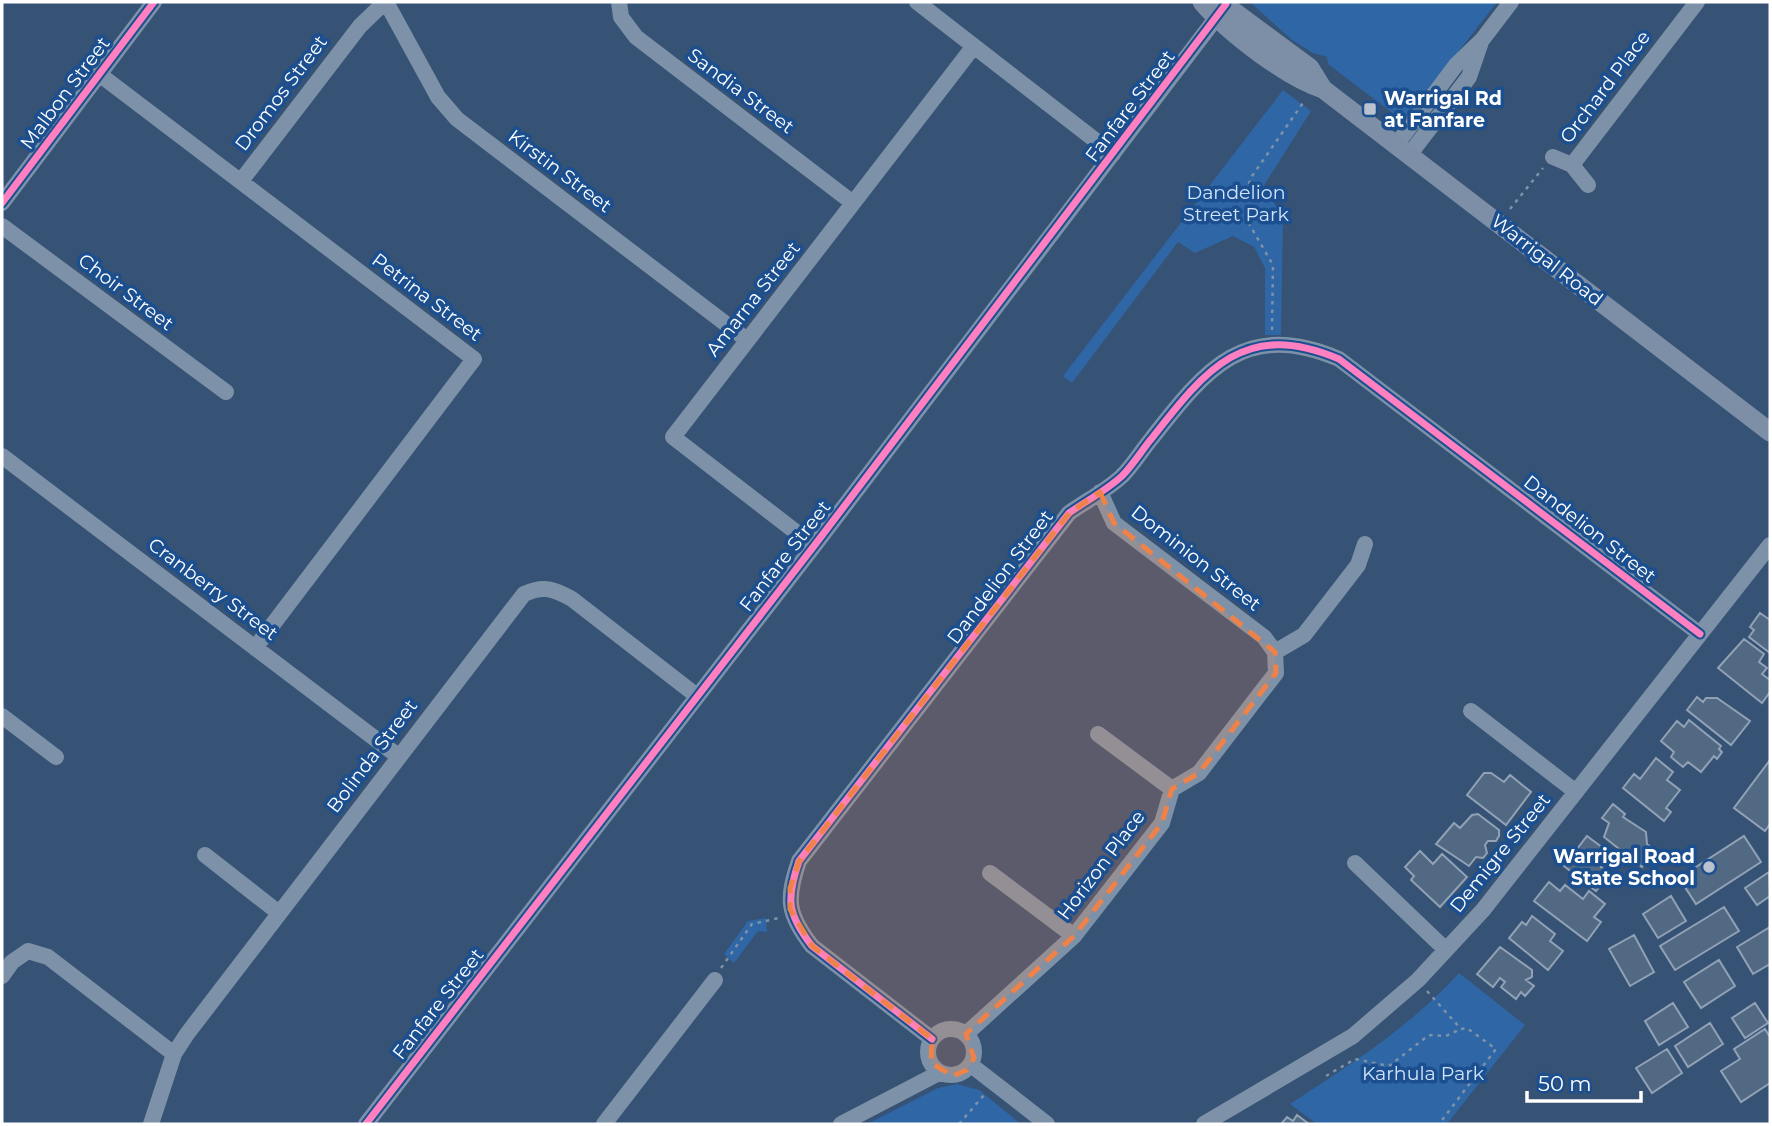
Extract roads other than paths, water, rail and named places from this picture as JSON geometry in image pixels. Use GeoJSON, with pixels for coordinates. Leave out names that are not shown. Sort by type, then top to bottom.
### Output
{"type":"FeatureCollection","features":[{"type":"Feature","properties":{"kind":"main road","name":"Warrigal Road"},"geometry":{"type":"LineString","coordinates":[[1202,2],[1221,8],[1301,82],[1324,89],[1770,432]]}},
{"type":"Feature","properties":{"kind":"street","name":"Malbon Street"},"geometry":{"type":"LineString","coordinates":[[2,203],[153,2]]}},
{"type":"Feature","properties":{"kind":"street","name":"Dromos Street"},"geometry":{"type":"LineString","coordinates":[[241,181],[360,26],[386,2]]}},
{"type":"Feature","properties":{"kind":"street","name":"Kirstin Street"},"geometry":{"type":"LineString","coordinates":[[386,2],[438,97],[457,119],[747,340]]}},
{"type":"Feature","properties":{"kind":"street","name":"Sandia Street"},"geometry":{"type":"LineString","coordinates":[[619,2],[621,17],[636,37],[853,203]]}},
{"type":"Feature","properties":{"kind":"street"},"geometry":{"type":"LineString","coordinates":[[917,2],[1113,154]]}},
{"type":"Feature","properties":{"kind":"street"},"geometry":{"type":"LineString","coordinates":[[1403,150],[1469,77],[1482,40],[1511,2]]}},
{"type":"Feature","properties":{"kind":"street","name":"Orchard Place"},"geometry":{"type":"LineString","coordinates":[[1572,165],[1697,2]]}},
{"type":"Feature","properties":{"kind":"street","name":"Fanfare Street"},"geometry":{"type":"LineString","coordinates":[[366,1124],[814,546],[1221,8]]}},
{"type":"Feature","properties":{"kind":"street","name":"Amarna Street"},"geometry":{"type":"LineString","coordinates":[[814,546],[673,437],[974,46]]}},
{"type":"Feature","properties":{"kind":"street","name":"Petrina Street"},"geometry":{"type":"LineString","coordinates":[[99,74],[474,359],[255,648]]}},
{"type":"Feature","properties":{"kind":"street"},"geometry":{"type":"LineString","coordinates":[[1553,157],[1572,165],[1588,185]]}},
{"type":"Feature","properties":{"kind":"street","name":"Choir Street"},"geometry":{"type":"LineString","coordinates":[[2,226],[226,392]]}},
{"type":"Feature","properties":{"kind":"street","name":"Dandelion Street"},"geometry":{"type":"LineString","coordinates":[[932,1039],[812,946],[792,916],[790,888],[799,861],[1069,513],[1122,476],[1192,387],[1218,364],[1246,350],[1271,344],[1317,349],[1363,374],[1700,634]]}},
{"type":"Feature","properties":{"kind":"street","name":"Cranberry Street"},"geometry":{"type":"LineString","coordinates":[[2,456],[398,756]]}},
{"type":"Feature","properties":{"kind":"street","name":"Dominion Street"},"geometry":{"type":"LineString","coordinates":[[1100,492],[1114,523],[1264,637],[1275,652]]}},
{"type":"Feature","properties":{"kind":"street"},"geometry":{"type":"LineString","coordinates":[[1098,734],[1172,789],[1199,773],[1276,673],[1275,652],[1304,635],[1358,565],[1365,544]]}},
{"type":"Feature","properties":{"kind":"street","name":"Demigre Street"},"geometry":{"type":"LineString","coordinates":[[1215,1121],[1353,1036],[1418,981],[1483,910],[1770,545]]}},
{"type":"Feature","properties":{"kind":"street","name":"Bolinda Street"},"geometry":{"type":"LineString","coordinates":[[151,1124],[174,1054],[398,756],[524,594],[538,587],[552,588],[572,599],[697,696]]}},
{"type":"Feature","properties":{"kind":"street"},"geometry":{"type":"LineString","coordinates":[[1472,711],[1576,792]]}},
{"type":"Feature","properties":{"kind":"street"},"geometry":{"type":"LineString","coordinates":[[2,716],[56,757]]}},
{"type":"Feature","properties":{"kind":"street","name":"Horizon Place"},"geometry":{"type":"LineString","coordinates":[[965,1034],[1074,936],[1162,822],[1172,789]]}},
{"type":"Feature","properties":{"kind":"street"},"geometry":{"type":"LineString","coordinates":[[205,855],[279,913]]}},
{"type":"Feature","properties":{"kind":"street"},"geometry":{"type":"LineString","coordinates":[[1355,863],[1446,950]]}},
{"type":"Feature","properties":{"kind":"street"},"geometry":{"type":"LineString","coordinates":[[990,873],[1074,936]]}},
{"type":"Feature","properties":{"kind":"street"},"geometry":{"type":"LineString","coordinates":[[2,976],[12,962],[27,951],[48,957],[174,1054]]}},
{"type":"Feature","properties":{"kind":"street"},"geometry":{"type":"LineString","coordinates":[[604,1124],[715,980]]}},
{"type":"Feature","properties":{"kind":"street"},"geometry":{"type":"LineString","coordinates":[[841,1124],[939,1073],[960,1074],[971,1065],[975,1050],[965,1034],[948,1029],[932,1039],[929,1058],[939,1073]]}},
{"type":"Feature","properties":{"kind":"street"},"geometry":{"type":"LineString","coordinates":[[971,1065],[1048,1124]]}},
{"type":"Feature","properties":{"kind":"place","name":"Warrigal Rd at Fanfare"},"geometry":{"type":"Point","coordinates":[1370,109]}},
{"type":"Feature","properties":{"kind":"place","name":"Warrigal Road State School"},"geometry":{"type":"Point","coordinates":[1709,867]}},
{"type":"Feature","properties":{"kind":"park label","name":"Dandelion Street Park"},"geometry":{"type":"Point","coordinates":[1236,203]}},
{"type":"Feature","properties":{"kind":"park label","name":"Karhula Park"},"geometry":{"type":"Point","coordinates":[1423,1073]}}]}
